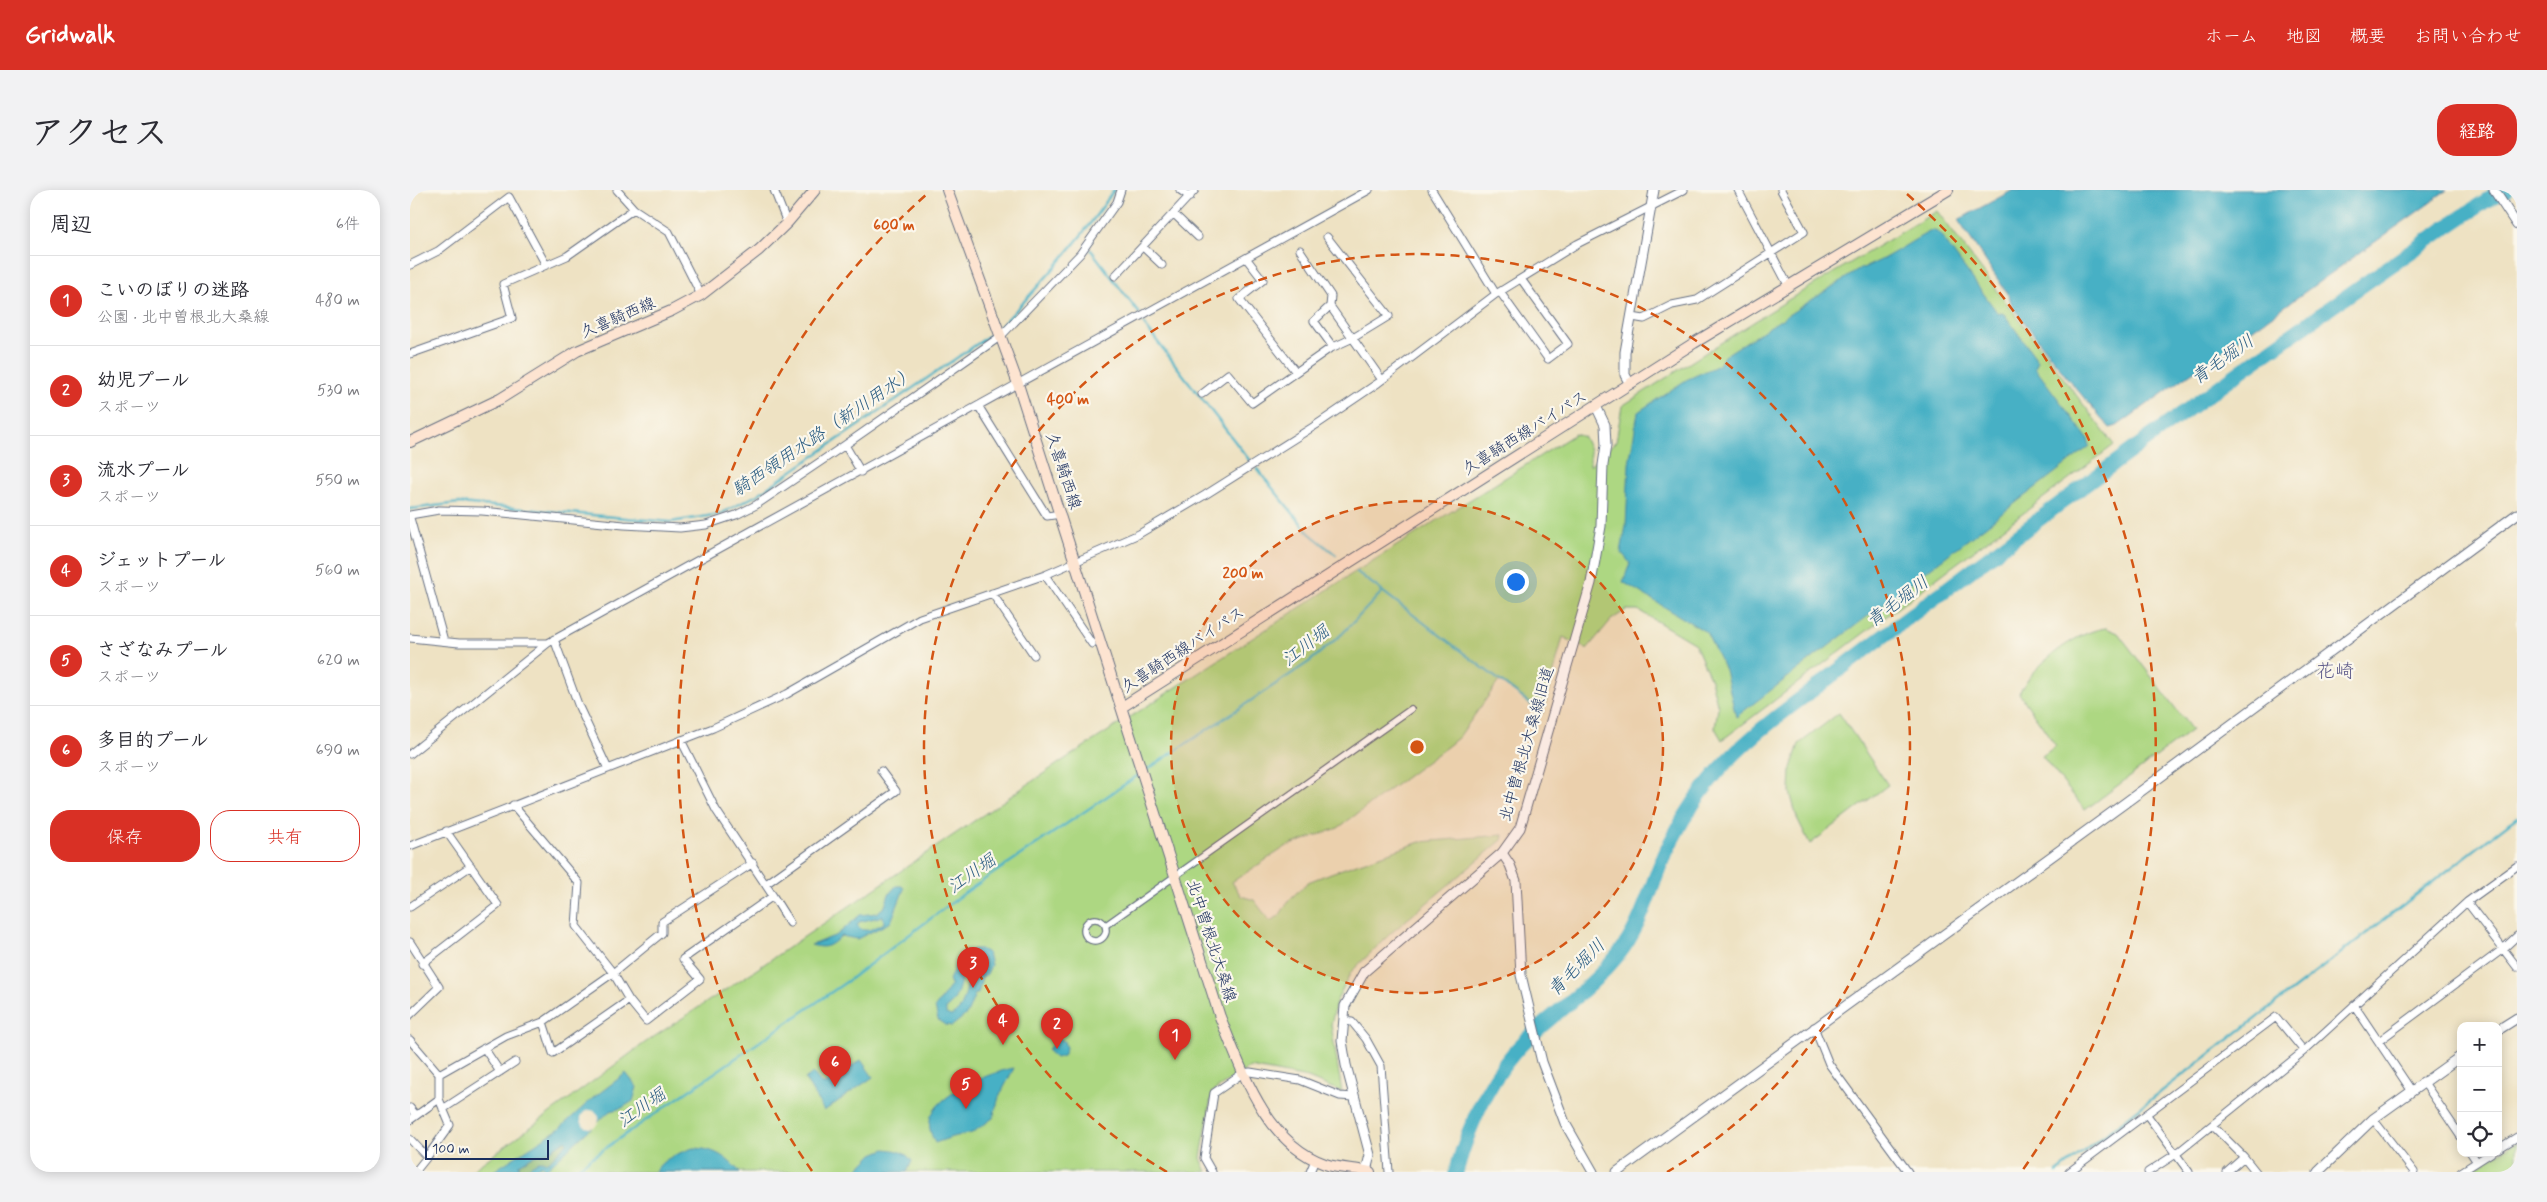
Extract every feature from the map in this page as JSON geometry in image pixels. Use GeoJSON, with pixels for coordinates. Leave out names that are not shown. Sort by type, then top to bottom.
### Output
{"type":"FeatureCollection","features":[{"type":"Feature","properties":{"kind":"main road","name":"久喜騎西線"},"geometry":{"type":"LineString","coordinates":[[410,442],[500,399],[577,351],[671,311],[701,294],[737,268],[787,223],[815,190]]}},
{"type":"Feature","properties":{"kind":"main road","name":"久喜騎西線"},"geometry":{"type":"LineString","coordinates":[[947,190],[1018,384],[1122,707]]}},
{"type":"Feature","properties":{"kind":"main road","name":"久喜騎西線バイパス"},"geometry":{"type":"LineString","coordinates":[[1122,707],[1788,285],[1948,190]]}},
{"type":"Feature","properties":{"kind":"main road","name":"北中曽根北大桑線"},"geometry":{"type":"LineString","coordinates":[[1122,707],[1220,1017],[1243,1073],[1262,1108],[1281,1134],[1296,1149],[1315,1160],[1338,1168],[1368,1172]]}},
{"type":"Feature","properties":{"kind":"street"},"geometry":{"type":"LineString","coordinates":[[616,190],[634,209],[669,232],[701,294]]}},
{"type":"Feature","properties":{"kind":"street"},"geometry":{"type":"LineString","coordinates":[[774,190],[787,223]]}},
{"type":"Feature","properties":{"kind":"street"},"geometry":{"type":"LineString","coordinates":[[444,641],[410,516],[439,510],[482,511],[666,528],[706,525],[722,521],[756,505],[1001,336],[1049,283],[1080,254],[1116,202],[1121,190]]}},
{"type":"Feature","properties":{"kind":"street"},"geometry":{"type":"LineString","coordinates":[[1180,190],[1190,197]]}},
{"type":"Feature","properties":{"kind":"street"},"geometry":{"type":"LineString","coordinates":[[1116,276],[1195,190]]}},
{"type":"Feature","properties":{"kind":"street"},"geometry":{"type":"LineString","coordinates":[[410,754],[551,641],[979,407],[1369,190]]}},
{"type":"Feature","properties":{"kind":"street"},"geometry":{"type":"LineString","coordinates":[[1432,190],[1498,293],[1548,359],[1568,344],[1521,279]]}},
{"type":"Feature","properties":{"kind":"street"},"geometry":{"type":"LineString","coordinates":[[1630,384],[1625,375],[1624,365],[1654,190]]}},
{"type":"Feature","properties":{"kind":"street"},"geometry":{"type":"LineString","coordinates":[[410,846],[681,740],[787,694],[913,622],[992,592],[1045,575],[1139,534],[1316,425],[1382,380],[1498,293],[1577,244],[1684,190]]}},
{"type":"Feature","properties":{"kind":"street"},"geometry":{"type":"LineString","coordinates":[[1738,190],[1788,285]]}},
{"type":"Feature","properties":{"kind":"street"},"geometry":{"type":"LineString","coordinates":[[1632,317],[1644,319],[1672,305],[1698,300],[1804,232],[1781,190]]}},
{"type":"Feature","properties":{"kind":"street"},"geometry":{"type":"LineString","coordinates":[[2494,190],[2517,225]]}},
{"type":"Feature","properties":{"kind":"street"},"geometry":{"type":"LineString","coordinates":[[410,265],[438,250],[510,197],[546,265]]}},
{"type":"Feature","properties":{"kind":"street"},"geometry":{"type":"LineString","coordinates":[[410,354],[512,318],[503,284],[567,256],[634,209]]}},
{"type":"Feature","properties":{"kind":"street"},"geometry":{"type":"LineString","coordinates":[[1174,214],[1198,237]]}},
{"type":"Feature","properties":{"kind":"street"},"geometry":{"type":"LineString","coordinates":[[1202,394],[1228,374],[1252,403],[1334,347],[1389,316],[1327,237]]}},
{"type":"Feature","properties":{"kind":"street"},"geometry":{"type":"LineString","coordinates":[[1143,247],[1162,265]]}},
{"type":"Feature","properties":{"kind":"street"},"geometry":{"type":"LineString","coordinates":[[1300,250],[1331,296],[1330,306],[1314,321],[1334,347]]}},
{"type":"Feature","properties":{"kind":"street"},"geometry":{"type":"LineString","coordinates":[[1246,258],[1263,280],[1239,299],[1296,372]]}},
{"type":"Feature","properties":{"kind":"street"},"geometry":{"type":"LineString","coordinates":[[1330,306],[1382,380]]}},
{"type":"Feature","properties":{"kind":"street","name":"北中曽根北大桑線旧道"},"geometry":{"type":"LineString","coordinates":[[1368,1172],[1370,1155],[1354,1097],[1342,1041],[1345,1006],[1364,972],[1502,853],[1520,828],[1591,583],[1601,526],[1603,465],[1606,445],[1606,425],[1596,406]]}},
{"type":"Feature","properties":{"kind":"street"},"geometry":{"type":"LineString","coordinates":[[979,407],[1047,516],[1061,514]]}},
{"type":"Feature","properties":{"kind":"street"},"geometry":{"type":"LineString","coordinates":[[845,445],[861,472]]}},
{"type":"Feature","properties":{"kind":"street"},"geometry":{"type":"LineString","coordinates":[[1617,1172],[2133,798],[2517,514]]}},
{"type":"Feature","properties":{"kind":"street"},"geometry":{"type":"LineString","coordinates":[[1045,575],[1092,644]]}},
{"type":"Feature","properties":{"kind":"street"},"geometry":{"type":"LineString","coordinates":[[992,592],[1034,655]]}},
{"type":"Feature","properties":{"kind":"street"},"geometry":{"type":"LineString","coordinates":[[410,638],[444,641],[551,641]]}},
{"type":"Feature","properties":{"kind":"street"},"geometry":{"type":"LineString","coordinates":[[551,641],[608,769]]}},
{"type":"Feature","properties":{"kind":"street"},"geometry":{"type":"LineString","coordinates":[[1106,925],[1174,875],[1411,709]]}},
{"type":"Feature","properties":{"kind":"street"},"geometry":{"type":"LineString","coordinates":[[681,740],[716,810],[753,863],[790,923]]}},
{"type":"Feature","properties":{"kind":"street"},"geometry":{"type":"LineString","coordinates":[[766,884],[896,792],[881,771]]}},
{"type":"Feature","properties":{"kind":"street"},"geometry":{"type":"LineString","coordinates":[[513,805],[579,883],[576,926],[613,973],[629,1000],[646,1021],[700,979],[683,959],[774,896]]}},
{"type":"Feature","properties":{"kind":"street"},"geometry":{"type":"LineString","coordinates":[[422,964],[498,905],[446,831]]}},
{"type":"Feature","properties":{"kind":"street"},"geometry":{"type":"LineString","coordinates":[[1502,853],[1514,873],[1516,881],[1518,947],[1530,1020],[1542,1062],[1566,1123],[1594,1172]]}},
{"type":"Feature","properties":{"kind":"street"},"geometry":{"type":"LineString","coordinates":[[439,1074],[506,1036],[543,1022],[613,973],[662,933],[662,922],[753,863]]}},
{"type":"Feature","properties":{"kind":"street"},"geometry":{"type":"LineString","coordinates":[[410,907],[471,866]]}},
{"type":"Feature","properties":{"kind":"street"},"geometry":{"type":"LineString","coordinates":[[2148,1172],[2176,1154],[2304,1051],[2467,902],[2517,866]]}},
{"type":"Feature","properties":{"kind":"street"},"geometry":{"type":"LineString","coordinates":[[2467,902],[2517,967]]}},
{"type":"Feature","properties":{"kind":"street"},"geometry":{"type":"LineString","coordinates":[[1099,919],[1106,925],[1106,934],[1100,940],[1092,941],[1085,935],[1085,926],[1090,920],[1099,919]]}},
{"type":"Feature","properties":{"kind":"street"},"geometry":{"type":"LineString","coordinates":[[2379,1041],[2503,949],[2517,936]]}},
{"type":"Feature","properties":{"kind":"street"},"geometry":{"type":"LineString","coordinates":[[410,1015],[439,987],[411,947]]}},
{"type":"Feature","properties":{"kind":"street"},"geometry":{"type":"LineString","coordinates":[[543,1022],[553,1053],[629,1000]]}},
{"type":"Feature","properties":{"kind":"street"},"geometry":{"type":"LineString","coordinates":[[2354,1005],[2412,1090]]}},
{"type":"Feature","properties":{"kind":"street"},"geometry":{"type":"LineString","coordinates":[[2069,1172],[2276,1017],[2304,1051]]}},
{"type":"Feature","properties":{"kind":"street"},"geometry":{"type":"LineString","coordinates":[[2502,1027],[2517,1018]]}},
{"type":"Feature","properties":{"kind":"street"},"geometry":{"type":"LineString","coordinates":[[1344,1020],[1352,1022],[1366,1039],[1381,1066],[1388,1172]]}},
{"type":"Feature","properties":{"kind":"street"},"geometry":{"type":"LineString","coordinates":[[1814,1028],[1829,1064],[1908,1172]]}},
{"type":"Feature","properties":{"kind":"street"},"geometry":{"type":"LineString","coordinates":[[410,1040],[439,1074],[439,1099],[450,1125],[415,1172]]}},
{"type":"Feature","properties":{"kind":"street"},"geometry":{"type":"LineString","coordinates":[[484,1048],[500,1072]]}},
{"type":"Feature","properties":{"kind":"street"},"geometry":{"type":"LineString","coordinates":[[2318,1172],[2372,1119],[2457,1059]]}},
{"type":"Feature","properties":{"kind":"street"},"geometry":{"type":"LineString","coordinates":[[443,1109],[515,1062]]}},
{"type":"Feature","properties":{"kind":"street"},"geometry":{"type":"LineString","coordinates":[[1212,1172],[1204,1158],[1214,1093],[1243,1073],[1265,1074],[1300,1080],[1340,1096],[1354,1097]]}},
{"type":"Feature","properties":{"kind":"street"},"geometry":{"type":"LineString","coordinates":[[2423,1081],[2457,1131]]}},
{"type":"Feature","properties":{"kind":"street"},"geometry":{"type":"LineString","coordinates":[[410,1108],[413,1118],[439,1099]]}},
{"type":"Feature","properties":{"kind":"street"},"geometry":{"type":"LineString","coordinates":[[2147,1114],[2189,1172]]}},
{"type":"Feature","properties":{"kind":"street"},"geometry":{"type":"LineString","coordinates":[[2372,1119],[2414,1172]]}},
{"type":"Feature","properties":{"kind":"street"},"geometry":{"type":"LineString","coordinates":[[2212,1125],[2256,1172]]}},
{"type":"Feature","properties":{"kind":"street"},"geometry":{"type":"LineString","coordinates":[[2502,1146],[2517,1137]]}},
{"type":"Feature","properties":{"kind":"street"},"geometry":{"type":"LineString","coordinates":[[410,1139],[427,1157]]}},
{"type":"Feature","properties":{"kind":"street"},"geometry":{"type":"LineString","coordinates":[[2227,1172],[2244,1157]]}},
{"type":"Feature","properties":{"kind":"street"},"geometry":{"type":"LineString","coordinates":[[2474,1157],[2477,1162]]}},
{"type":"Feature","properties":{"kind":"street"},"geometry":{"type":"LineString","coordinates":[[2461,1172],[2485,1157]]}},
{"type":"Feature","properties":{"kind":"street"},"geometry":{"type":"LineString","coordinates":[[1310,1172],[1315,1160]]}},
{"type":"Feature","properties":{"kind":"green space"},"geometry":{"type":"Polygon","coordinates":[[[1937,211],[2114,445],[1722,740],[1715,728],[1718,707],[1711,680],[1695,644],[1638,610],[1626,610],[1611,620],[1587,649],[1563,637],[1543,713],[1499,681],[1459,737],[1448,746],[1338,828],[1287,846],[1232,882],[1241,896],[1254,900],[1270,921],[1279,916],[1290,899],[1308,882],[1331,873],[1420,842],[1503,835],[1502,840],[1391,933],[1351,972],[1336,1002],[1331,1025],[1342,1092],[1308,1078],[1250,1067],[1212,1092],[1201,1158],[1207,1172],[470,1172],[646,1042],[754,971],[1065,759],[1355,572],[1575,434],[1584,437],[1590,450],[1590,466],[1616,441],[1622,406],[1788,300],[1937,211]]]}},
{"type":"Feature","properties":{"kind":"green space"},"geometry":{"type":"Polygon","coordinates":[[[2106,628],[2118,633],[2192,730],[2085,810],[2042,756],[2056,746],[2019,693],[2034,672],[2068,643],[2081,636],[2106,628]]]}},
{"type":"Feature","properties":{"kind":"green space"},"geometry":{"type":"Polygon","coordinates":[[[1839,713],[1888,785],[1810,844],[1797,818],[1790,792],[1791,768],[1799,744],[1839,713]]]}},
{"type":"Feature","properties":{"kind":"green space"},"geometry":{"type":"Polygon","coordinates":[[[566,1140],[568,1142],[549,1162],[519,1170],[519,1164],[533,1156],[546,1153],[566,1140]]]}},
{"type":"Feature","properties":{"kind":"green space"},"geometry":{"type":"Polygon","coordinates":[[[2517,1142],[2517,1172],[2467,1172],[2492,1157],[2502,1157],[2502,1151],[2517,1142]]]}},
{"type":"Feature","properties":{"kind":"water"},"geometry":{"type":"Polygon","coordinates":[[[2013,190],[2448,190],[2117,426],[2110,428],[2068,379],[2012,306],[2009,296],[1958,220],[2013,190]]]}},
{"type":"Feature","properties":{"kind":"water"},"geometry":{"type":"Polygon","coordinates":[[[1933,230],[1939,233],[1997,312],[2004,314],[2038,361],[2035,368],[2088,439],[2090,446],[1736,717],[1725,670],[1706,632],[1623,582],[1630,563],[1621,552],[1626,526],[1629,464],[1638,412],[1686,380],[1719,365],[1724,356],[1860,269],[1879,261],[1933,230]]]}},
{"type":"Feature","properties":{"kind":"water"},"geometry":{"type":"Polygon","coordinates":[[[896,886],[902,886],[904,889],[891,922],[857,939],[841,936],[834,943],[827,946],[811,945],[837,935],[860,915],[877,913],[885,906],[889,894],[896,886]],[[883,916],[859,922],[857,925],[866,930],[884,923],[883,916]]]}},
{"type":"Feature","properties":{"kind":"water"},"geometry":{"type":"Polygon","coordinates":[[[973,949],[980,949],[988,953],[991,965],[987,974],[982,977],[978,994],[975,994],[967,1014],[952,1026],[945,1025],[938,1020],[935,1007],[951,986],[949,980],[957,962],[973,949]],[[973,959],[964,971],[958,991],[952,1003],[946,1008],[946,1014],[951,1016],[962,1005],[970,979],[982,965],[980,959],[973,959]]]}},
{"type":"Feature","properties":{"kind":"water"},"geometry":{"type":"Polygon","coordinates":[[[1059,1038],[1064,1041],[1066,1048],[1063,1056],[1056,1058],[1047,1050],[1059,1038]]]}},
{"type":"Feature","properties":{"kind":"water"},"geometry":{"type":"Polygon","coordinates":[[[861,1060],[873,1077],[824,1111],[805,1079],[813,1073],[822,1084],[825,1084],[861,1060]]]}},
{"type":"Feature","properties":{"kind":"water"},"geometry":{"type":"Polygon","coordinates":[[[1014,1068],[999,1097],[993,1118],[972,1133],[935,1143],[930,1129],[930,1120],[934,1110],[942,1101],[979,1079],[1014,1068]]]}},
{"type":"Feature","properties":{"kind":"water"},"geometry":{"type":"Polygon","coordinates":[[[626,1073],[637,1087],[633,1101],[622,1108],[610,1111],[543,1172],[537,1172],[544,1168],[541,1165],[527,1172],[516,1172],[516,1168],[492,1172],[560,1128],[593,1098],[626,1073]],[[566,1140],[546,1153],[533,1156],[519,1164],[519,1169],[525,1170],[539,1161],[549,1162],[567,1143],[566,1140]]]}},
{"type":"Feature","properties":{"kind":"water"},"geometry":{"type":"Polygon","coordinates":[[[693,1148],[719,1154],[740,1172],[655,1172],[662,1163],[677,1154],[693,1148]]]}},
{"type":"Feature","properties":{"kind":"water"},"geometry":{"type":"Polygon","coordinates":[[[885,1149],[900,1152],[912,1161],[907,1172],[855,1172],[873,1154],[885,1149]]]}},
{"type":"Feature","properties":{"kind":"pier"},"geometry":{"type":"Polygon","coordinates":[[[590,1110],[596,1113],[599,1119],[596,1125],[590,1128],[584,1125],[581,1119],[584,1113],[590,1110]]]}},
{"type":"Feature","properties":{"kind":"waterway","name":"騎西領用水路（新川用水）"},"geometry":{"type":"LineString","coordinates":[[1000,327],[1060,261],[1114,190]]}},
{"type":"Feature","properties":{"kind":"waterway","name":"青毛堀川"},"geometry":{"type":"LineString","coordinates":[[1456,1172],[1475,1118],[1492,1084],[1514,1053],[1527,1039],[1586,988],[1608,967],[1626,945],[1638,922],[1661,863],[1682,821],[1709,782],[1733,755],[1789,708],[2075,492],[2350,294],[2490,198],[2506,190]]}},
{"type":"Feature","properties":{"kind":"waterway"},"geometry":{"type":"LineString","coordinates":[[1091,250],[1139,313]]}},
{"type":"Feature","properties":{"kind":"waterway"},"geometry":{"type":"LineString","coordinates":[[1143,323],[1250,461]]}},
{"type":"Feature","properties":{"kind":"waterway","name":"騎西領用水路（新川用水）"},"geometry":{"type":"LineString","coordinates":[[410,509],[459,503],[671,522],[720,514],[757,495],[996,331]]}},
{"type":"Feature","properties":{"kind":"waterway"},"geometry":{"type":"LineString","coordinates":[[1257,469],[1309,533],[1336,555]]}},
{"type":"Feature","properties":{"kind":"waterway"},"geometry":{"type":"LineString","coordinates":[[1357,572],[1541,712]]}},
{"type":"Feature","properties":{"kind":"waterway","name":"江川堀"},"geometry":{"type":"LineString","coordinates":[[1145,771],[1309,662],[1342,634],[1382,592]]}},
{"type":"Feature","properties":{"kind":"waterway","name":"江川堀"},"geometry":{"type":"LineString","coordinates":[[571,1172],[849,980],[966,892],[1140,774]]}},
{"type":"Feature","properties":{"kind":"waterway"},"geometry":{"type":"LineString","coordinates":[[2057,1172],[2517,817]]}},
{"type":"Feature","properties":{"kind":"place","name":"流水プール"},"geometry":{"type":"Point","coordinates":[973,988]}},
{"type":"Feature","properties":{"kind":"place","name":"ジェットプール"},"geometry":{"type":"Point","coordinates":[1003,1045]}},
{"type":"Feature","properties":{"kind":"place","name":"幼児プール"},"geometry":{"type":"Point","coordinates":[1057,1049]}},
{"type":"Feature","properties":{"kind":"place","name":"こいのぼりの迷路"},"geometry":{"type":"Point","coordinates":[1175,1060]}},
{"type":"Feature","properties":{"kind":"place","name":"多目的プール"},"geometry":{"type":"Point","coordinates":[835,1087]}},
{"type":"Feature","properties":{"kind":"place","name":"さざなみプール"},"geometry":{"type":"Point","coordinates":[966,1109]}},
{"type":"Feature","properties":{"kind":"district","name":"花崎"},"geometry":{"type":"Point","coordinates":[2335,671]}}]}
